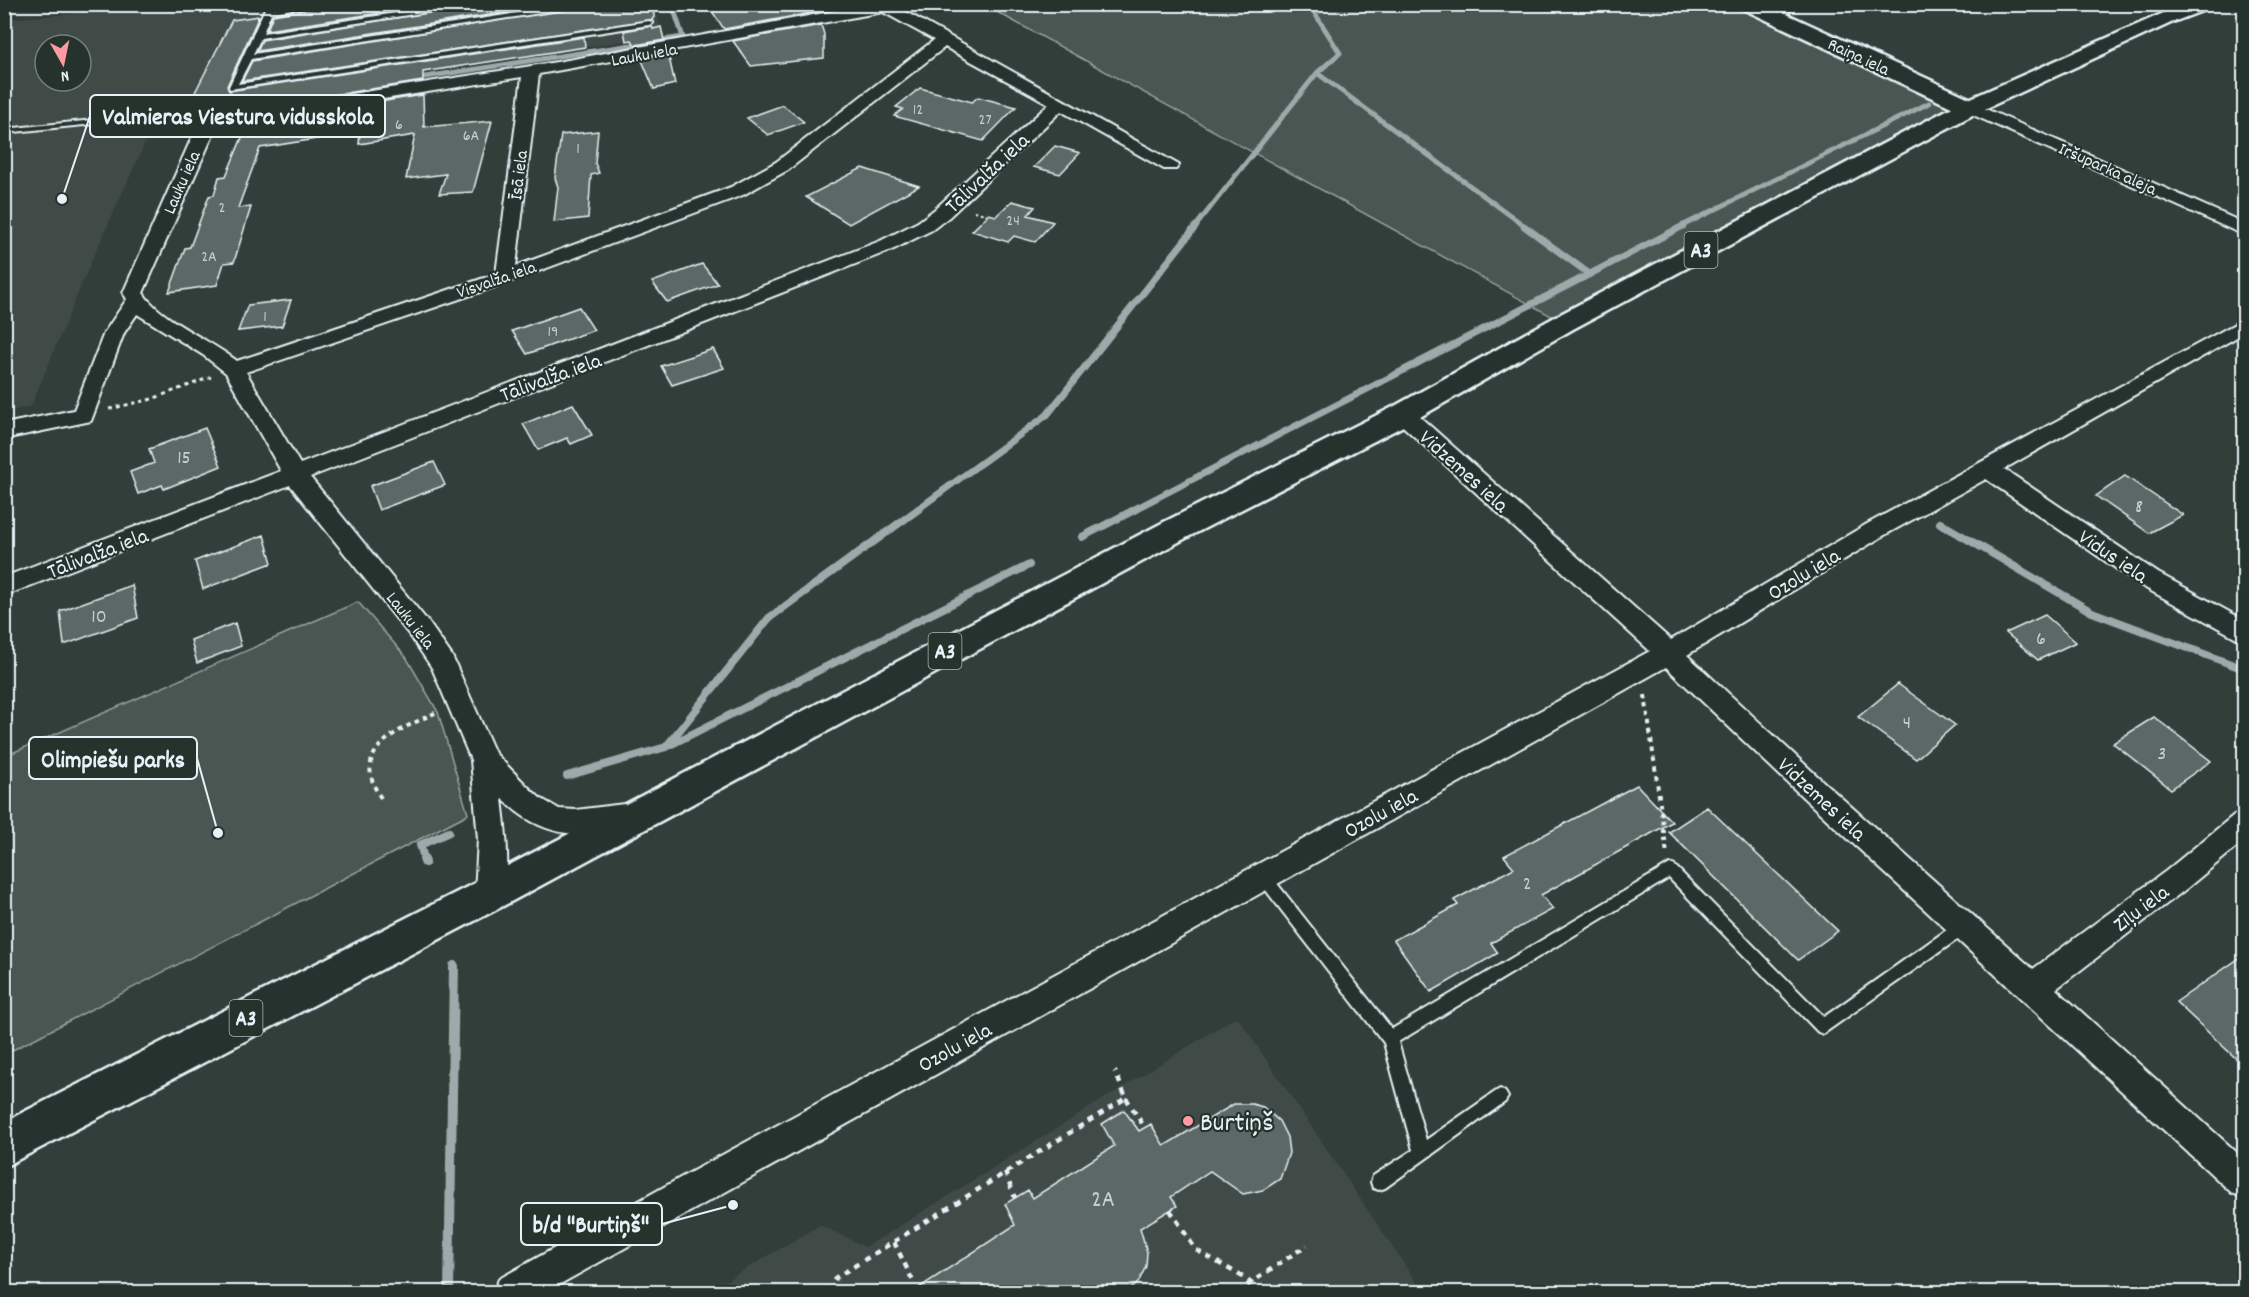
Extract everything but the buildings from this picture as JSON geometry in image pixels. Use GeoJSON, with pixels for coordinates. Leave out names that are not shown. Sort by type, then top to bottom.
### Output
{"type":"FeatureCollection","features":[{"type":"Feature","properties":{"kind":"main road","name":"Raiņa iela"},"geometry":{"type":"LineString","coordinates":[[1748,4],[1785,11],[1970,107]]}},
{"type":"Feature","properties":{"kind":"main road","name":"A3"},"geometry":{"type":"LineString","coordinates":[[4,1145],[490,894],[638,813],[1175,530],[1403,414],[1563,323],[1970,107],[2166,18],[2203,4]]}},
{"type":"Feature","properties":{"kind":"street"},"geometry":{"type":"LineString","coordinates":[[882,6],[1170,165]]}},
{"type":"Feature","properties":{"kind":"street","name":"Lauku iela"},"geometry":{"type":"LineString","coordinates":[[485,760],[443,663],[420,630],[295,475],[234,369],[210,350],[144,310],[132,294],[201,137],[209,126],[229,118],[531,73],[703,44],[882,6]]}},
{"type":"Feature","properties":{"kind":"street","name":"Visvalža iela"},"geometry":{"type":"LineString","coordinates":[[234,369],[505,277],[737,191],[782,166],[945,39]]}},
{"type":"Feature","properties":{"kind":"street","name":"Īsā iela"},"geometry":{"type":"LineString","coordinates":[[505,277],[531,73]]}},
{"type":"Feature","properties":{"kind":"street","name":"Tālivalža iela"},"geometry":{"type":"LineString","coordinates":[[4,587],[651,339],[905,237],[952,205],[1059,104]]}},
{"type":"Feature","properties":{"kind":"street","name":"Iršuparka aleja"},"geometry":{"type":"LineString","coordinates":[[1970,107],[2244,230]]}},
{"type":"Feature","properties":{"kind":"street"},"geometry":{"type":"LineString","coordinates":[[4,432],[83,416],[114,333],[136,299]]}},
{"type":"Feature","properties":{"kind":"street","name":"Ozolu iela"},"geometry":{"type":"LineString","coordinates":[[512,1293],[702,1184],[1669,653],[1875,530],[2244,325]]}},
{"type":"Feature","properties":{"kind":"street","name":"Vidzemes iela"},"geometry":{"type":"LineString","coordinates":[[1403,414],[1669,653],[1963,927],[2244,1181]]}},
{"type":"Feature","properties":{"kind":"street","name":"Vidus iela"},"geometry":{"type":"LineString","coordinates":[[1988,469],[2149,579],[2244,632]]}},
{"type":"Feature","properties":{"kind":"street"},"geometry":{"type":"LineString","coordinates":[[485,760],[525,804],[553,822],[573,825],[638,813]]}},
{"type":"Feature","properties":{"kind":"street"},"geometry":{"type":"LineString","coordinates":[[485,760],[491,829],[490,894]]}},
{"type":"Feature","properties":{"kind":"street","name":"Zīļu iela"},"geometry":{"type":"LineString","coordinates":[[2033,988],[2176,880],[2244,824]]}},
{"type":"Feature","properties":{"kind":"lane"},"geometry":{"type":"LineString","coordinates":[[315,4],[270,8],[233,87],[649,23]]}},
{"type":"Feature","properties":{"kind":"lane"},"geometry":{"type":"LineString","coordinates":[[258,36],[475,4]]}},
{"type":"Feature","properties":{"kind":"lane"},"geometry":{"type":"LineString","coordinates":[[247,57],[593,4]]}},
{"type":"Feature","properties":{"kind":"lane"},"geometry":{"type":"LineString","coordinates":[[4,131],[124,119],[209,126]]}},
{"type":"Feature","properties":{"kind":"lane"},"geometry":{"type":"LineString","coordinates":[[1390,1039],[1670,870],[1823,1027],[1963,927]]}},
{"type":"Feature","properties":{"kind":"lane"},"geometry":{"type":"LineString","coordinates":[[1263,876],[1390,1039],[1422,1153]]}},
{"type":"Feature","properties":{"kind":"lane"},"geometry":{"type":"LineString","coordinates":[[1379,1182],[1500,1097]]}},
{"type":"Feature","properties":{"kind":"path"},"geometry":{"type":"LineString","coordinates":[[83,416],[152,399],[234,369]]}},
{"type":"Feature","properties":{"kind":"path"},"geometry":{"type":"LineString","coordinates":[[1644,688],[1670,870]]}},
{"type":"Feature","properties":{"kind":"path"},"geometry":{"type":"LineString","coordinates":[[381,798],[370,786],[366,772],[373,756],[385,741],[408,726],[460,704]]}},
{"type":"Feature","properties":{"kind":"path"},"geometry":{"type":"LineString","coordinates":[[1115,1071],[1126,1098],[1145,1128]]}},
{"type":"Feature","properties":{"kind":"path"},"geometry":{"type":"LineString","coordinates":[[831,1293],[836,1278],[1126,1098]]}},
{"type":"Feature","properties":{"kind":"path"},"geometry":{"type":"LineString","coordinates":[[1005,1172],[1016,1198]]}},
{"type":"Feature","properties":{"kind":"path"},"geometry":{"type":"LineString","coordinates":[[1170,1210],[1196,1250],[1252,1284],[1262,1293]]}},
{"type":"Feature","properties":{"kind":"path"},"geometry":{"type":"LineString","coordinates":[[894,1242],[913,1281]]}},
{"type":"Feature","properties":{"kind":"path"},"geometry":{"type":"LineString","coordinates":[[1237,1293],[1307,1245]]}},
{"type":"Feature","properties":{"kind":"shaded area"},"geometry":{"type":"Polygon","coordinates":[[[201,5],[654,5],[663,35],[235,102],[188,106],[151,130],[88,269],[31,406],[5,412],[5,19],[201,5]]]}},
{"type":"Feature","properties":{"kind":"shaded area"},"geometry":{"type":"Polygon","coordinates":[[[984,5],[1748,5],[1970,107],[1564,323],[984,5]]]}},
{"type":"Feature","properties":{"kind":"shaded area"},"geometry":{"type":"Polygon","coordinates":[[[358,602],[406,657],[438,712],[468,814],[5,1054],[5,756],[358,602]]]}},
{"type":"Feature","properties":{"kind":"shaded area","name":"Burtiņš"},"geometry":{"type":"Polygon","coordinates":[[[1237,1016],[1423,1292],[707,1292],[820,1225],[866,1247],[1237,1016]]]}},
{"type":"Feature","properties":{"kind":"waterway"},"geometry":{"type":"LineString","coordinates":[[412,79],[683,37],[672,4]]}},
{"type":"Feature","properties":{"kind":"waterway"},"geometry":{"type":"LineString","coordinates":[[1309,4],[1340,53],[1317,73]]}},
{"type":"Feature","properties":{"kind":"waterway"},"geometry":{"type":"LineString","coordinates":[[1195,227],[1317,73]]}},
{"type":"Feature","properties":{"kind":"waterway"},"geometry":{"type":"LineString","coordinates":[[1317,73],[1526,227]]}},
{"type":"Feature","properties":{"kind":"waterway"},"geometry":{"type":"LineString","coordinates":[[243,104],[266,101]]}},
{"type":"Feature","properties":{"kind":"waterway"},"geometry":{"type":"LineString","coordinates":[[1680,227],[1929,103]]}},
{"type":"Feature","properties":{"kind":"waterway"},"geometry":{"type":"LineString","coordinates":[[918,509],[1047,415],[1196,226]]}},
{"type":"Feature","properties":{"kind":"waterway"},"geometry":{"type":"LineString","coordinates":[[1524,226],[1588,273]]}},
{"type":"Feature","properties":{"kind":"waterway"},"geometry":{"type":"LineString","coordinates":[[1135,509],[1683,226]]}},
{"type":"Feature","properties":{"kind":"waterway"},"geometry":{"type":"LineString","coordinates":[[666,747],[769,618],[920,508]]}},
{"type":"Feature","properties":{"kind":"waterway"},"geometry":{"type":"LineString","coordinates":[[1082,537],[1138,508]]}},
{"type":"Feature","properties":{"kind":"waterway"},"geometry":{"type":"LineString","coordinates":[[1940,523],[2092,612],[2244,669]]}},
{"type":"Feature","properties":{"kind":"waterway"},"geometry":{"type":"LineString","coordinates":[[666,747],[1029,565]]}},
{"type":"Feature","properties":{"kind":"waterway"},"geometry":{"type":"LineString","coordinates":[[567,776],[666,747]]}},
{"type":"Feature","properties":{"kind":"waterway"},"geometry":{"type":"LineString","coordinates":[[425,861],[420,845],[449,832]]}},
{"type":"Feature","properties":{"kind":"waterway"},"geometry":{"type":"LineString","coordinates":[[449,1292],[454,966]]}},
{"type":"Feature","properties":{"kind":"place","name":"Valmieras Viestura vidusskola"},"geometry":{"type":"Point","coordinates":[62,199]}},
{"type":"Feature","properties":{"kind":"place","name":"Olimpiešu parks"},"geometry":{"type":"Point","coordinates":[218,833]}},
{"type":"Feature","properties":{"kind":"place","name":"Burtiņš"},"geometry":{"type":"Point","coordinates":[1188,1121]}},
{"type":"Feature","properties":{"kind":"place","name":"b/d \"Burtiņš\""},"geometry":{"type":"Point","coordinates":[733,1205]}}]}
